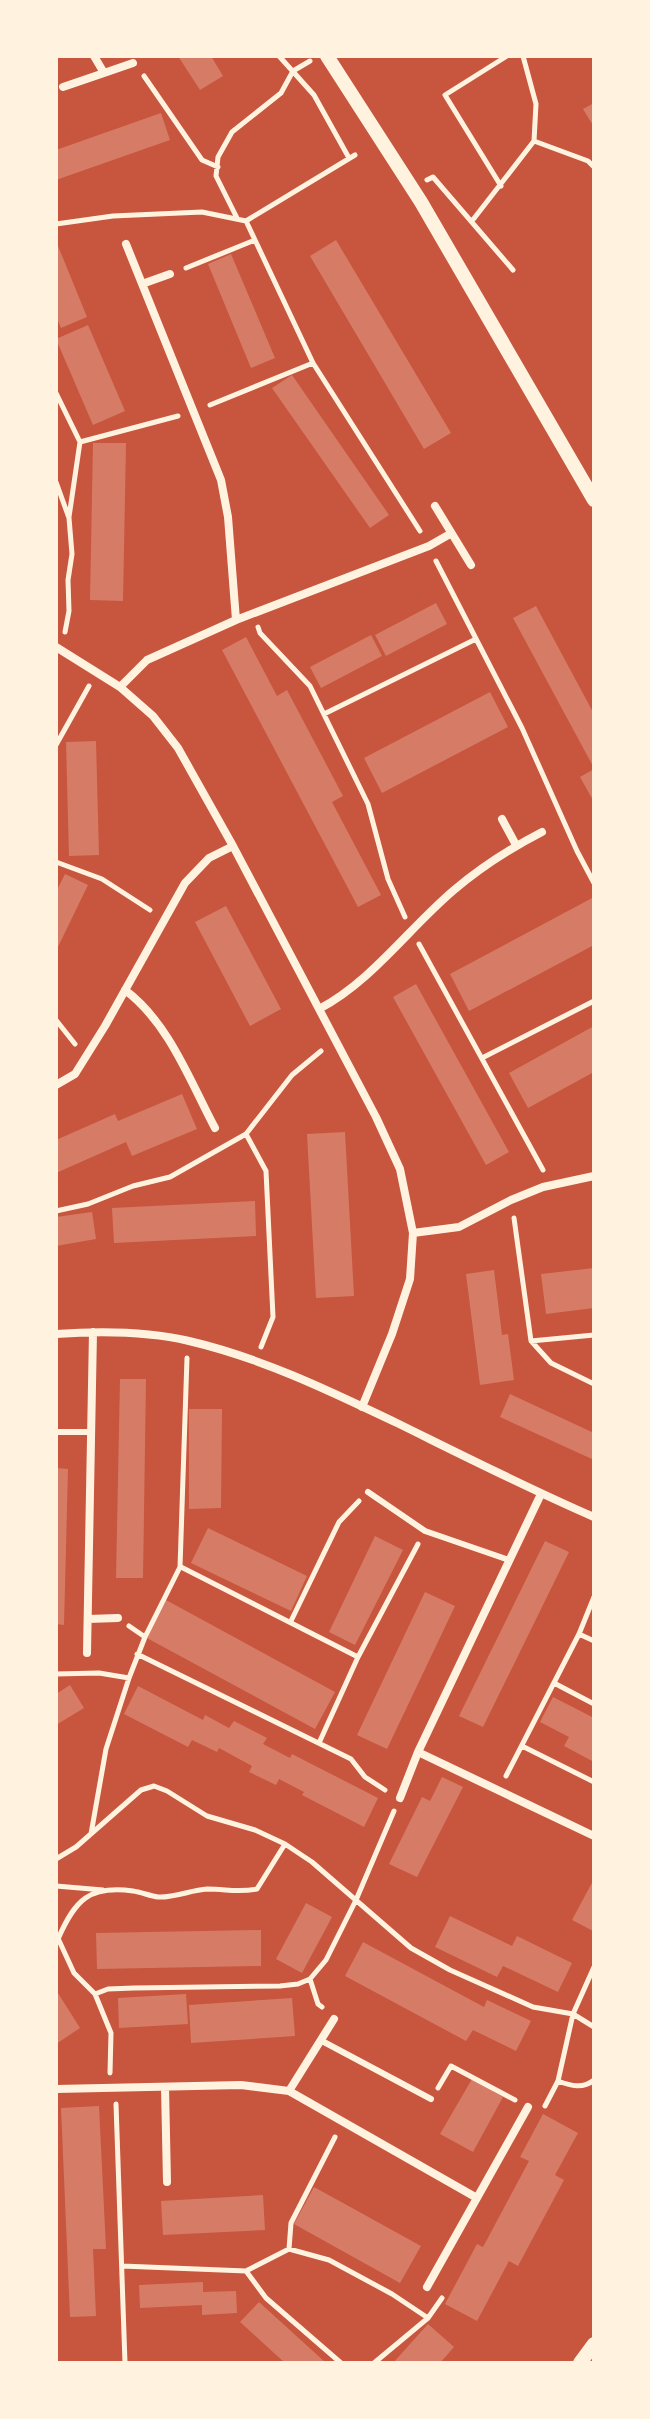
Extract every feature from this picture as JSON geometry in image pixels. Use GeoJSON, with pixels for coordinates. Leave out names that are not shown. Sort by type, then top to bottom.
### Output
{"type":"FeatureCollection","features":[{"type":"Feature","properties":{"kind":"street"},"geometry":{"type":"LineString","coordinates":[[94,56],[104,73]]}},
{"type":"Feature","properties":{"kind":"street"},"geometry":{"type":"LineString","coordinates":[[327,56],[412,189],[594,500]]}},
{"type":"Feature","properties":{"kind":"street"},"geometry":{"type":"LineString","coordinates":[[63,87],[133,63]]}},
{"type":"Feature","properties":{"kind":"street"},"geometry":{"type":"LineString","coordinates":[[126,244],[221,480],[228,517],[236,620]]}},
{"type":"Feature","properties":{"kind":"street"},"geometry":{"type":"LineString","coordinates":[[142,284],[170,274]]}},
{"type":"Feature","properties":{"kind":"street"},"geometry":{"type":"LineString","coordinates":[[435,506],[471,565]]}},
{"type":"Feature","properties":{"kind":"street"},"geometry":{"type":"LineString","coordinates":[[120,687],[147,660],[236,620],[429,546],[450,534]]}},
{"type":"Feature","properties":{"kind":"street"},"geometry":{"type":"LineString","coordinates":[[56,647],[120,687],[153,716],[178,748],[376,1117],[400,1169],[413,1233],[410,1279],[392,1334],[362,1407]]}},
{"type":"Feature","properties":{"kind":"street"},"geometry":{"type":"LineString","coordinates":[[502,819],[516,845]]}},
{"type":"Feature","properties":{"kind":"street"},"geometry":{"type":"LineString","coordinates":[[319,1009],[356,985],[453,890],[516,845],[542,832]]}},
{"type":"Feature","properties":{"kind":"street"},"geometry":{"type":"LineString","coordinates":[[56,1085],[75,1074],[185,883],[209,858],[233,846]]}},
{"type":"Feature","properties":{"kind":"street"},"geometry":{"type":"LineString","coordinates":[[125,990],[142,1003],[162,1029],[215,1128]]}},
{"type":"Feature","properties":{"kind":"street"},"geometry":{"type":"LineString","coordinates":[[413,1233],[459,1227],[511,1200],[552,1185],[594,1176]]}},
{"type":"Feature","properties":{"kind":"street"},"geometry":{"type":"LineString","coordinates":[[87,1653],[93,1332]]}},
{"type":"Feature","properties":{"kind":"street"},"geometry":{"type":"LineString","coordinates":[[56,1334],[93,1332],[188,1341],[256,1359],[594,1517]]}},
{"type":"Feature","properties":{"kind":"street"},"geometry":{"type":"LineString","coordinates":[[400,1798],[418,1752],[541,1494]]}},
{"type":"Feature","properties":{"kind":"street"},"geometry":{"type":"LineString","coordinates":[[88,1619],[118,1618]]}},
{"type":"Feature","properties":{"kind":"street"},"geometry":{"type":"LineString","coordinates":[[418,1752],[594,1836]]}},
{"type":"Feature","properties":{"kind":"street"},"geometry":{"type":"LineString","coordinates":[[289,2091],[334,2019]]}},
{"type":"Feature","properties":{"kind":"street"},"geometry":{"type":"LineString","coordinates":[[56,2089],[241,2085],[289,2091],[477,2198]]}},
{"type":"Feature","properties":{"kind":"street"},"geometry":{"type":"LineString","coordinates":[[165,2087],[167,2182]]}},
{"type":"Feature","properties":{"kind":"street"},"geometry":{"type":"LineString","coordinates":[[427,2287],[528,2107]]}},
{"type":"Feature","properties":{"kind":"street"},"geometry":{"type":"LineString","coordinates":[[580,2363],[594,2344]]}},
{"type":"Feature","properties":{"kind":"lane"},"geometry":{"type":"LineString","coordinates":[[56,1432],[91,1432]]}},
{"type":"Feature","properties":{"kind":"lane"},"geometry":{"type":"LineString","coordinates":[[368,1492],[425,1531],[509,1560]]}},
{"type":"Feature","properties":{"kind":"lane"},"geometry":{"type":"LineString","coordinates":[[322,2041],[431,2099]]}},
{"type":"Feature","properties":{"kind":"path"},"geometry":{"type":"LineString","coordinates":[[56,224],[113,216],[202,212],[246,221],[352,156],[314,95],[279,56]]}},
{"type":"Feature","properties":{"kind":"path"},"geometry":{"type":"LineString","coordinates":[[501,186],[445,95],[507,56]]}},
{"type":"Feature","properties":{"kind":"path"},"geometry":{"type":"LineString","coordinates":[[472,221],[534,141],[536,104],[523,56]]}},
{"type":"Feature","properties":{"kind":"path"},"geometry":{"type":"LineString","coordinates":[[133,63],[167,106],[202,160],[218,167]]}},
{"type":"Feature","properties":{"kind":"path"},"geometry":{"type":"LineString","coordinates":[[237,219],[216,176],[218,157],[232,132],[281,93],[293,71]]}},
{"type":"Feature","properties":{"kind":"path"},"geometry":{"type":"LineString","coordinates":[[534,141],[588,161],[594,167]]}},
{"type":"Feature","properties":{"kind":"path"},"geometry":{"type":"LineString","coordinates":[[412,189],[433,177],[513,270]]}},
{"type":"Feature","properties":{"kind":"path"},"geometry":{"type":"LineString","coordinates":[[246,221],[313,363],[429,546],[522,728],[594,883]]}},
{"type":"Feature","properties":{"kind":"path"},"geometry":{"type":"LineString","coordinates":[[170,274],[255,240]]}},
{"type":"Feature","properties":{"kind":"path"},"geometry":{"type":"LineString","coordinates":[[80,442],[193,412],[313,363]]}},
{"type":"Feature","properties":{"kind":"path"},"geometry":{"type":"LineString","coordinates":[[56,393],[80,442],[69,518],[72,554],[67,630],[56,647]]}},
{"type":"Feature","properties":{"kind":"path"},"geometry":{"type":"LineString","coordinates":[[56,482],[69,518]]}},
{"type":"Feature","properties":{"kind":"path"},"geometry":{"type":"LineString","coordinates":[[253,614],[260,633],[310,686],[368,804],[388,879],[412,931],[552,1185]]}},
{"type":"Feature","properties":{"kind":"path"},"geometry":{"type":"LineString","coordinates":[[324,714],[476,639]]}},
{"type":"Feature","properties":{"kind":"path"},"geometry":{"type":"LineString","coordinates":[[56,745],[97,671]]}},
{"type":"Feature","properties":{"kind":"path"},"geometry":{"type":"LineString","coordinates":[[56,862],[102,879],[164,919]]}},
{"type":"Feature","properties":{"kind":"path"},"geometry":{"type":"LineString","coordinates":[[482,1058],[594,1001]]}},
{"type":"Feature","properties":{"kind":"path"},"geometry":{"type":"LineString","coordinates":[[56,1020],[85,1058]]}},
{"type":"Feature","properties":{"kind":"path"},"geometry":{"type":"LineString","coordinates":[[246,1134],[266,1171],[273,1317],[256,1359]]}},
{"type":"Feature","properties":{"kind":"path"},"geometry":{"type":"LineString","coordinates":[[511,1200],[531,1341],[551,1363],[594,1384]]}},
{"type":"Feature","properties":{"kind":"path"},"geometry":{"type":"LineString","coordinates":[[531,1341],[594,1335]]}},
{"type":"Feature","properties":{"kind":"path"},"geometry":{"type":"LineString","coordinates":[[91,1834],[106,1749],[137,1654],[180,1567],[188,1341]]}},
{"type":"Feature","properties":{"kind":"path"},"geometry":{"type":"LineString","coordinates":[[291,1621],[339,1522],[368,1492]]}},
{"type":"Feature","properties":{"kind":"path"},"geometry":{"type":"LineString","coordinates":[[319,1743],[358,1657],[425,1531]]}},
{"type":"Feature","properties":{"kind":"path"},"geometry":{"type":"LineString","coordinates":[[180,1567],[358,1657]]}},
{"type":"Feature","properties":{"kind":"path"},"geometry":{"type":"LineString","coordinates":[[499,1791],[579,1634],[594,1597]]}},
{"type":"Feature","properties":{"kind":"path"},"geometry":{"type":"LineString","coordinates":[[579,1634],[594,1641]]}},
{"type":"Feature","properties":{"kind":"path"},"geometry":{"type":"LineString","coordinates":[[95,1994],[108,1989],[280,1986],[310,1979],[326,1960],[356,1900],[400,1798],[365,1777],[351,1759],[137,1654]]}},
{"type":"Feature","properties":{"kind":"path"},"geometry":{"type":"LineString","coordinates":[[56,1674],[99,1673],[129,1678]]}},
{"type":"Feature","properties":{"kind":"path"},"geometry":{"type":"LineString","coordinates":[[554,1683],[594,1704]]}},
{"type":"Feature","properties":{"kind":"path"},"geometry":{"type":"LineString","coordinates":[[522,1746],[594,1782]]}},
{"type":"Feature","properties":{"kind":"path"},"geometry":{"type":"LineString","coordinates":[[56,1859],[76,1847],[141,1790],[154,1786],[207,1816],[255,1830],[285,1844],[312,1862],[411,1948],[450,1970],[533,2007],[573,2014],[594,2027]]}},
{"type":"Feature","properties":{"kind":"path"},"geometry":{"type":"LineString","coordinates":[[56,1886],[125,1890],[158,1897],[206,1889],[233,1892],[257,1889],[285,1844]]}},
{"type":"Feature","properties":{"kind":"path"},"geometry":{"type":"LineString","coordinates":[[103,1890],[75,1905],[57,1936],[74,1973],[95,1994],[111,2033],[125,2363]]}},
{"type":"Feature","properties":{"kind":"path"},"geometry":{"type":"LineString","coordinates":[[573,2014],[594,1967]]}},
{"type":"Feature","properties":{"kind":"path"},"geometry":{"type":"LineString","coordinates":[[310,1979],[318,2004],[334,2019]]}},
{"type":"Feature","properties":{"kind":"path"},"geometry":{"type":"LineString","coordinates":[[431,2099],[451,2066],[528,2107]]}},
{"type":"Feature","properties":{"kind":"path"},"geometry":{"type":"LineString","coordinates":[[558,2081],[572,2086],[588,2085],[594,2080]]}},
{"type":"Feature","properties":{"kind":"path"},"geometry":{"type":"LineString","coordinates":[[289,2249],[291,2223],[335,2137]]}},
{"type":"Feature","properties":{"kind":"path"},"geometry":{"type":"LineString","coordinates":[[122,2266],[246,2271],[289,2249],[329,2260],[392,2294],[428,2318]]}},
{"type":"Feature","properties":{"kind":"path"},"geometry":{"type":"LineString","coordinates":[[246,2271],[266,2298],[341,2363]]}},
{"type":"Feature","properties":{"kind":"building"},"geometry":{"type":"Polygon","coordinates":[[[178,56],[211,56],[223,76],[200,90],[178,56]]]}},
{"type":"Feature","properties":{"kind":"building"},"geometry":{"type":"Polygon","coordinates":[[[594,103],[594,127],[583,109],[594,103]]]}},
{"type":"Feature","properties":{"kind":"building"},"geometry":{"type":"Polygon","coordinates":[[[161,113],[170,140],[56,180],[56,150],[161,113]]]}},
{"type":"Feature","properties":{"kind":"building"},"geometry":{"type":"Polygon","coordinates":[[[336,240],[451,433],[424,449],[310,256],[336,240]]]}},
{"type":"Feature","properties":{"kind":"building"},"geometry":{"type":"Polygon","coordinates":[[[56,241],[87,317],[61,328],[56,316],[56,241]]]}},
{"type":"Feature","properties":{"kind":"building"},"geometry":{"type":"Polygon","coordinates":[[[231,254],[275,358],[251,368],[208,264],[231,254]]]}},
{"type":"Feature","properties":{"kind":"building"},"geometry":{"type":"Polygon","coordinates":[[[88,325],[125,411],[93,425],[56,339],[88,325]]]}},
{"type":"Feature","properties":{"kind":"building"},"geometry":{"type":"Polygon","coordinates":[[[292,375],[389,515],[370,528],[272,388],[292,375]]]}},
{"type":"Feature","properties":{"kind":"building"},"geometry":{"type":"Polygon","coordinates":[[[93,443],[126,443],[123,601],[90,600],[93,443]]]}},
{"type":"Feature","properties":{"kind":"building"},"geometry":{"type":"Polygon","coordinates":[[[436,603],[447,624],[386,656],[375,635],[436,603]]]}},
{"type":"Feature","properties":{"kind":"building"},"geometry":{"type":"Polygon","coordinates":[[[536,606],[594,714],[594,768],[513,618],[536,606]]]}},
{"type":"Feature","properties":{"kind":"building"},"geometry":{"type":"Polygon","coordinates":[[[371,635],[382,656],[321,688],[310,667],[371,635]]]}},
{"type":"Feature","properties":{"kind":"building"},"geometry":{"type":"Polygon","coordinates":[[[246,637],[277,696],[287,690],[343,796],[332,802],[381,895],[358,907],[222,650],[246,637]]]}},
{"type":"Feature","properties":{"kind":"building"},"geometry":{"type":"Polygon","coordinates":[[[490,692],[508,727],[382,793],[364,758],[490,692]]]}},
{"type":"Feature","properties":{"kind":"building"},"geometry":{"type":"Polygon","coordinates":[[[96,741],[99,855],[69,856],[66,742],[96,741]]]}},
{"type":"Feature","properties":{"kind":"building"},"geometry":{"type":"Polygon","coordinates":[[[594,769],[594,802],[580,777],[594,769]]]}},
{"type":"Feature","properties":{"kind":"building"},"geometry":{"type":"Polygon","coordinates":[[[65,874],[88,885],[56,951],[56,892],[65,874]]]}},
{"type":"Feature","properties":{"kind":"building"},"geometry":{"type":"Polygon","coordinates":[[[594,897],[594,945],[469,1011],[450,974],[594,897]]]}},
{"type":"Feature","properties":{"kind":"building"},"geometry":{"type":"Polygon","coordinates":[[[226,906],[281,1009],[250,1026],[195,922],[226,906]]]}},
{"type":"Feature","properties":{"kind":"building"},"geometry":{"type":"Polygon","coordinates":[[[416,984],[509,1152],[486,1165],[393,997],[416,984]]]}},
{"type":"Feature","properties":{"kind":"building"},"geometry":{"type":"Polygon","coordinates":[[[594,1026],[594,1072],[528,1108],[509,1073],[594,1026]]]}},
{"type":"Feature","properties":{"kind":"building"},"geometry":{"type":"Polygon","coordinates":[[[182,1094],[197,1129],[132,1156],[126,1142],[56,1173],[56,1140],[115,1114],[118,1121],[182,1094]]]}},
{"type":"Feature","properties":{"kind":"building"},"geometry":{"type":"Polygon","coordinates":[[[345,1132],[354,1296],[316,1298],[307,1134],[345,1132]]]}},
{"type":"Feature","properties":{"kind":"building"},"geometry":{"type":"Polygon","coordinates":[[[255,1201],[256,1236],[114,1243],[112,1208],[255,1201]]]}},
{"type":"Feature","properties":{"kind":"building"},"geometry":{"type":"Polygon","coordinates":[[[92,1212],[96,1239],[56,1246],[56,1217],[92,1212]]]}},
{"type":"Feature","properties":{"kind":"building"},"geometry":{"type":"Polygon","coordinates":[[[594,1268],[594,1308],[546,1314],[541,1274],[594,1268]]]}},
{"type":"Feature","properties":{"kind":"building"},"geometry":{"type":"Polygon","coordinates":[[[494,1270],[502,1335],[508,1334],[514,1380],[480,1385],[466,1274],[494,1270]]]}},
{"type":"Feature","properties":{"kind":"building"},"geometry":{"type":"Polygon","coordinates":[[[120,1379],[146,1379],[143,1578],[116,1578],[120,1379]]]}},
{"type":"Feature","properties":{"kind":"building"},"geometry":{"type":"Polygon","coordinates":[[[510,1394],[594,1433],[594,1460],[500,1417],[510,1394]]]}},
{"type":"Feature","properties":{"kind":"building"},"geometry":{"type":"Polygon","coordinates":[[[189,1409],[222,1409],[221,1508],[189,1509],[189,1409]]]}},
{"type":"Feature","properties":{"kind":"building"},"geometry":{"type":"Polygon","coordinates":[[[56,1468],[68,1469],[64,1625],[56,1624],[56,1468]]]}},
{"type":"Feature","properties":{"kind":"building"},"geometry":{"type":"Polygon","coordinates":[[[208,1528],[307,1576],[291,1611],[191,1563],[208,1528]]]}},
{"type":"Feature","properties":{"kind":"building"},"geometry":{"type":"Polygon","coordinates":[[[375,1536],[403,1550],[355,1645],[329,1632],[375,1536]]]}},
{"type":"Feature","properties":{"kind":"building"},"geometry":{"type":"Polygon","coordinates":[[[545,1541],[569,1552],[483,1727],[459,1716],[545,1541]]]}},
{"type":"Feature","properties":{"kind":"building"},"geometry":{"type":"Polygon","coordinates":[[[425,1592],[455,1606],[387,1749],[357,1735],[425,1592]]]}},
{"type":"Feature","properties":{"kind":"building"},"geometry":{"type":"Polygon","coordinates":[[[166,1600],[335,1692],[315,1729],[145,1637],[166,1600]]]}},
{"type":"Feature","properties":{"kind":"building"},"geometry":{"type":"Polygon","coordinates":[[[70,1685],[84,1708],[56,1725],[56,1694],[70,1685]]]}},
{"type":"Feature","properties":{"kind":"building"},"geometry":{"type":"Polygon","coordinates":[[[138,1686],[203,1720],[205,1715],[229,1728],[234,1721],[267,1738],[263,1744],[290,1758],[292,1754],[378,1798],[364,1827],[302,1795],[304,1792],[279,1779],[276,1785],[249,1772],[252,1766],[219,1748],[217,1752],[192,1740],[188,1747],[124,1714],[138,1686]]]}},
{"type":"Feature","properties":{"kind":"building"},"geometry":{"type":"Polygon","coordinates":[[[553,1697],[594,1718],[594,1762],[564,1746],[569,1737],[540,1722],[553,1697]]]}},
{"type":"Feature","properties":{"kind":"building"},"geometry":{"type":"Polygon","coordinates":[[[442,1777],[463,1787],[417,1877],[389,1864],[422,1797],[430,1801],[442,1777]]]}},
{"type":"Feature","properties":{"kind":"building"},"geometry":{"type":"Polygon","coordinates":[[[594,1879],[594,1928],[593,1931],[572,1920],[594,1879]]]}},
{"type":"Feature","properties":{"kind":"building"},"geometry":{"type":"Polygon","coordinates":[[[306,1903],[332,1917],[302,1973],[276,1959],[306,1903]]]}},
{"type":"Feature","properties":{"kind":"building"},"geometry":{"type":"Polygon","coordinates":[[[450,1916],[512,1946],[517,1936],[572,1963],[558,1992],[503,1966],[497,1977],[435,1947],[450,1916]]]}},
{"type":"Feature","properties":{"kind":"building"},"geometry":{"type":"Polygon","coordinates":[[[261,1930],[261,1966],[97,1969],[96,1933],[261,1930]]]}},
{"type":"Feature","properties":{"kind":"building"},"geometry":{"type":"Polygon","coordinates":[[[363,1942],[484,2007],[487,2000],[531,2021],[516,2051],[473,2030],[466,2041],[345,1976],[363,1942]]]}},
{"type":"Feature","properties":{"kind":"building"},"geometry":{"type":"Polygon","coordinates":[[[56,1990],[80,2028],[56,2044],[56,1990]]]}},
{"type":"Feature","properties":{"kind":"building"},"geometry":{"type":"Polygon","coordinates":[[[186,1994],[188,2024],[119,2028],[118,1998],[186,1994]]]}},
{"type":"Feature","properties":{"kind":"building"},"geometry":{"type":"Polygon","coordinates":[[[292,1998],[295,2036],[191,2043],[189,2005],[292,1998]]]}},
{"type":"Feature","properties":{"kind":"building"},"geometry":{"type":"Polygon","coordinates":[[[472,2079],[503,2097],[473,2152],[440,2134],[472,2079]]]}},
{"type":"Feature","properties":{"kind":"building"},"geometry":{"type":"Polygon","coordinates":[[[99,2106],[106,2249],[93,2249],[96,2316],[70,2317],[61,2108],[99,2106]]]}},
{"type":"Feature","properties":{"kind":"building"},"geometry":{"type":"Polygon","coordinates":[[[543,2114],[578,2133],[555,2175],[564,2180],[518,2266],[509,2261],[477,2321],[445,2304],[477,2244],[483,2247],[529,2161],[520,2157],[543,2114]]]}},
{"type":"Feature","properties":{"kind":"building"},"geometry":{"type":"Polygon","coordinates":[[[314,2187],[421,2246],[400,2283],[294,2224],[314,2187]]]}},
{"type":"Feature","properties":{"kind":"building"},"geometry":{"type":"Polygon","coordinates":[[[263,2195],[265,2230],[163,2235],[161,2201],[263,2195]]]}},
{"type":"Feature","properties":{"kind":"building"},"geometry":{"type":"Polygon","coordinates":[[[203,2282],[203,2292],[236,2291],[237,2313],[202,2315],[202,2305],[140,2308],[139,2285],[203,2282]]]}},
{"type":"Feature","properties":{"kind":"building"},"geometry":{"type":"Polygon","coordinates":[[[259,2302],[326,2363],[285,2363],[240,2322],[259,2302]]]}},
{"type":"Feature","properties":{"kind":"building"},"geometry":{"type":"Polygon","coordinates":[[[428,2324],[454,2347],[440,2363],[393,2363],[428,2324]]]}}]}
